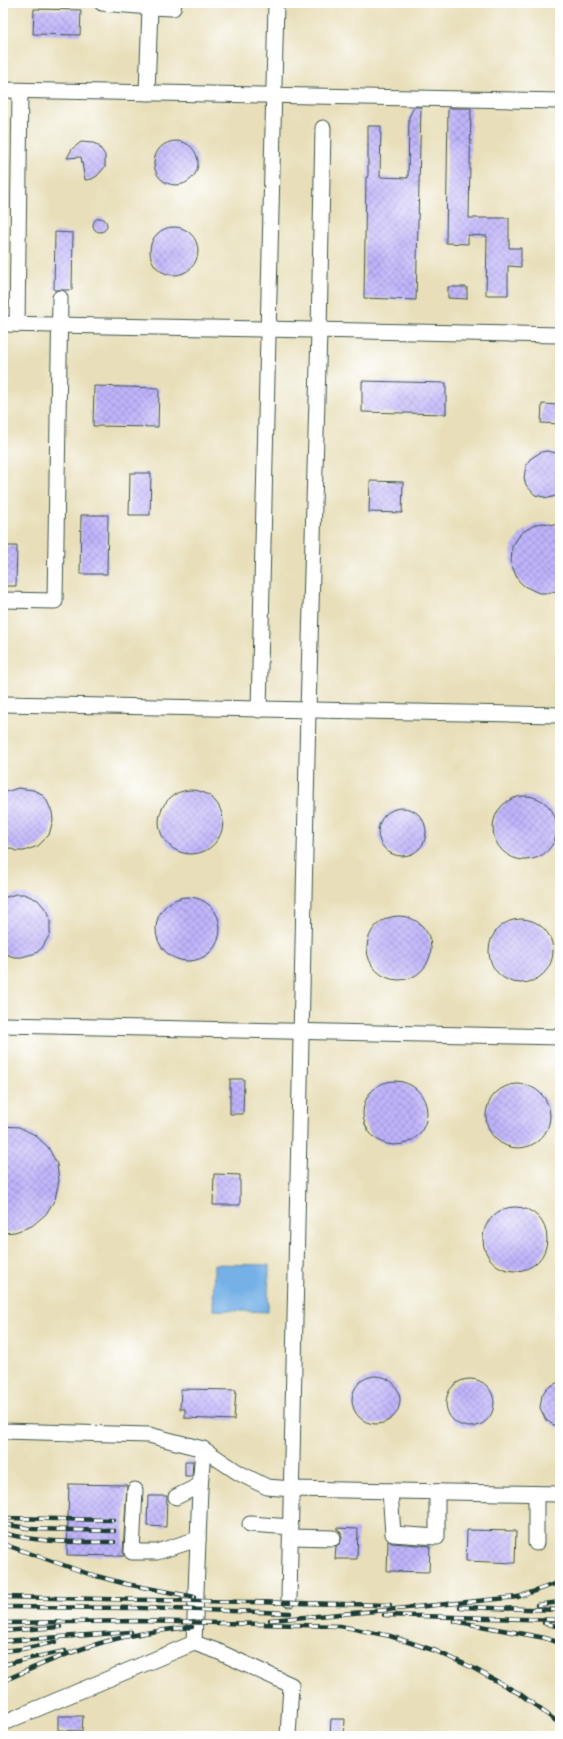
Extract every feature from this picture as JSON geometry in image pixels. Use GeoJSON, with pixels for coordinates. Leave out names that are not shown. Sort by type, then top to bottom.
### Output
{"type":"FeatureCollection","features":[{"type":"Feature","properties":{"kind":"lane"},"geometry":{"type":"LineString","coordinates":[[102,3],[173,8],[174,3]]}},
{"type":"Feature","properties":{"kind":"lane"},"geometry":{"type":"LineString","coordinates":[[259,710],[276,3]]}},
{"type":"Feature","properties":{"kind":"lane"},"geometry":{"type":"LineString","coordinates":[[147,93],[150,7]]}},
{"type":"Feature","properties":{"kind":"lane"},"geometry":{"type":"LineString","coordinates":[[3,90],[560,102]]}},
{"type":"Feature","properties":{"kind":"lane"},"geometry":{"type":"LineString","coordinates":[[20,91],[10,324],[560,335]]}},
{"type":"Feature","properties":{"kind":"lane"},"geometry":{"type":"LineString","coordinates":[[289,1599],[308,711],[319,331],[323,128]]}},
{"type":"Feature","properties":{"kind":"lane"},"geometry":{"type":"LineString","coordinates":[[3,600],[55,601],[60,298]]}},
{"type":"Feature","properties":{"kind":"lane"},"geometry":{"type":"LineString","coordinates":[[3,704],[560,715]]}},
{"type":"Feature","properties":{"kind":"lane"},"geometry":{"type":"LineString","coordinates":[[3,1025],[560,1037]]}},
{"type":"Feature","properties":{"kind":"lane"},"geometry":{"type":"LineString","coordinates":[[3,1431],[149,1435],[203,1449],[239,1473],[267,1487],[292,1489],[560,1494]]}},
{"type":"Feature","properties":{"kind":"lane"},"geometry":{"type":"LineString","coordinates":[[194,1643],[200,1485],[203,1449]]}},
{"type":"Feature","properties":{"kind":"lane"},"geometry":{"type":"LineString","coordinates":[[176,1497],[200,1485]]}},
{"type":"Feature","properties":{"kind":"lane"},"geometry":{"type":"LineString","coordinates":[[135,1490],[132,1552],[157,1552],[198,1539]]}},
{"type":"Feature","properties":{"kind":"lane"},"geometry":{"type":"LineString","coordinates":[[390,1491],[393,1534],[437,1537],[437,1492]]}},
{"type":"Feature","properties":{"kind":"lane"},"geometry":{"type":"LineString","coordinates":[[536,1494],[536,1543]]}},
{"type":"Feature","properties":{"kind":"lane"},"geometry":{"type":"LineString","coordinates":[[250,1524],[333,1538]]}},
{"type":"Feature","properties":{"kind":"lane"},"geometry":{"type":"LineString","coordinates":[[3,1723],[194,1643],[217,1651],[291,1685],[288,1736]]}},
{"type":"Feature","properties":{"kind":"water"},"geometry":{"type":"Polygon","coordinates":[[[214,1264],[269,1265],[268,1312],[213,1310],[214,1264]]]}},
{"type":"Feature","properties":{"kind":"building"},"geometry":{"type":"Polygon","coordinates":[[[34,9],[81,10],[80,35],[33,34],[34,9]]]}},
{"type":"Feature","properties":{"kind":"building"},"geometry":{"type":"Polygon","coordinates":[[[414,107],[421,107],[416,300],[364,298],[368,126],[381,126],[380,177],[408,178],[409,117],[414,107]]]}},
{"type":"Feature","properties":{"kind":"building"},"geometry":{"type":"Polygon","coordinates":[[[448,108],[471,108],[469,218],[509,218],[509,248],[521,248],[521,267],[508,266],[508,295],[486,295],[487,236],[468,235],[468,244],[446,243],[448,108]]]}},
{"type":"Feature","properties":{"kind":"building"},"geometry":{"type":"Polygon","coordinates":[[[176,141],[188,145],[194,151],[198,163],[194,175],[188,181],[176,185],[164,181],[158,175],[154,163],[158,151],[164,145],[176,141]]]}},
{"type":"Feature","properties":{"kind":"building"},"geometry":{"type":"Polygon","coordinates":[[[81,142],[98,145],[105,155],[105,167],[92,179],[85,180],[81,157],[67,158],[72,149],[81,142]]]}},
{"type":"Feature","properties":{"kind":"building"},"geometry":{"type":"Polygon","coordinates":[[[97,218],[103,218],[107,222],[107,228],[103,232],[97,232],[93,228],[93,222],[97,218]]]}},
{"type":"Feature","properties":{"kind":"building"},"geometry":{"type":"Polygon","coordinates":[[[174,227],[183,229],[191,234],[196,242],[198,251],[196,260],[191,268],[183,273],[174,275],[165,273],[157,268],[152,260],[150,251],[152,242],[157,234],[165,229],[174,227]]]}},
{"type":"Feature","properties":{"kind":"building"},"geometry":{"type":"Polygon","coordinates":[[[55,232],[73,233],[72,290],[54,290],[55,232]]]}},
{"type":"Feature","properties":{"kind":"building"},"geometry":{"type":"Polygon","coordinates":[[[448,287],[467,287],[467,299],[448,298],[448,287]]]}},
{"type":"Feature","properties":{"kind":"building"},"geometry":{"type":"Polygon","coordinates":[[[362,381],[446,383],[446,414],[362,412],[362,381]]]}},
{"type":"Feature","properties":{"kind":"building"},"geometry":{"type":"Polygon","coordinates":[[[94,386],[159,388],[158,427],[93,426],[94,386]]]}},
{"type":"Feature","properties":{"kind":"building"},"geometry":{"type":"Polygon","coordinates":[[[542,404],[560,405],[560,424],[541,423],[542,404]]]}},
{"type":"Feature","properties":{"kind":"building"},"geometry":{"type":"Polygon","coordinates":[[[548,451],[560,454],[560,495],[548,498],[535,495],[526,485],[524,478],[526,465],[530,459],[541,452],[548,451]]]}},
{"type":"Feature","properties":{"kind":"building"},"geometry":{"type":"Polygon","coordinates":[[[130,473],[151,473],[150,515],[129,515],[130,473]]]}},
{"type":"Feature","properties":{"kind":"building"},"geometry":{"type":"Polygon","coordinates":[[[370,481],[403,482],[402,513],[369,512],[370,481]]]}},
{"type":"Feature","properties":{"kind":"building"},"geometry":{"type":"Polygon","coordinates":[[[81,515],[108,515],[107,574],[80,574],[81,515]]]}},
{"type":"Feature","properties":{"kind":"building"},"geometry":{"type":"Polygon","coordinates":[[[544,523],[560,526],[560,590],[548,593],[539,593],[524,586],[518,580],[511,564],[512,547],[521,533],[536,524],[544,523]]]}},
{"type":"Feature","properties":{"kind":"building"},"geometry":{"type":"Polygon","coordinates":[[[3,546],[17,546],[16,586],[3,586],[3,546]]]}},
{"type":"Feature","properties":{"kind":"building"},"geometry":{"type":"Polygon","coordinates":[[[18,788],[33,790],[40,793],[46,799],[52,812],[53,820],[49,835],[38,846],[24,851],[16,851],[3,845],[3,793],[18,788]]]}},
{"type":"Feature","properties":{"kind":"building"},"geometry":{"type":"Polygon","coordinates":[[[191,790],[209,796],[217,804],[223,822],[217,840],[209,848],[191,854],[173,848],[165,840],[159,822],[165,804],[173,796],[191,790]]]}},
{"type":"Feature","properties":{"kind":"building"},"geometry":{"type":"Polygon","coordinates":[[[525,796],[543,802],[551,810],[557,828],[551,846],[543,854],[525,860],[507,854],[499,846],[493,828],[499,810],[507,802],[525,796]]]}},
{"type":"Feature","properties":{"kind":"building"},"geometry":{"type":"Polygon","coordinates":[[[402,808],[411,810],[419,815],[424,823],[426,832],[424,841],[419,849],[411,854],[402,856],[393,854],[385,849],[380,841],[378,832],[380,823],[385,815],[393,810],[402,808]]]}},
{"type":"Feature","properties":{"kind":"building"},"geometry":{"type":"Polygon","coordinates":[[[16,894],[24,894],[38,900],[48,912],[50,919],[50,934],[42,948],[36,953],[22,957],[14,957],[3,953],[3,898],[16,894]]]}},
{"type":"Feature","properties":{"kind":"building"},"geometry":{"type":"Polygon","coordinates":[[[188,897],[206,903],[214,911],[220,929],[214,947],[206,955],[188,961],[170,955],[162,947],[156,929],[162,911],[170,903],[188,897]]]}},
{"type":"Feature","properties":{"kind":"building"},"geometry":{"type":"Polygon","coordinates":[[[399,916],[417,922],[425,930],[431,948],[425,966],[417,974],[399,980],[381,974],[373,966],[367,948],[373,930],[381,922],[399,916]]]}},
{"type":"Feature","properties":{"kind":"building"},"geometry":{"type":"Polygon","coordinates":[[[521,919],[539,925],[547,933],[553,951],[547,969],[539,977],[521,983],[503,977],[495,969],[489,951],[495,933],[503,925],[521,919]]]}},
{"type":"Feature","properties":{"kind":"building"},"geometry":{"type":"Polygon","coordinates":[[[230,1079],[244,1079],[243,1114],[230,1114],[230,1079]]]}},
{"type":"Feature","properties":{"kind":"building"},"geometry":{"type":"Polygon","coordinates":[[[395,1081],[413,1087],[421,1095],[427,1113],[421,1131],[413,1139],[395,1145],[377,1139],[369,1131],[363,1113],[369,1095],[377,1087],[395,1081]]]}},
{"type":"Feature","properties":{"kind":"building"},"geometry":{"type":"Polygon","coordinates":[[[518,1084],[536,1090],[544,1098],[550,1116],[544,1134],[536,1142],[518,1148],[500,1142],[492,1134],[486,1116],[492,1098],[500,1090],[518,1084]]]}},
{"type":"Feature","properties":{"kind":"building"},"geometry":{"type":"Polygon","coordinates":[[[3,1126],[19,1127],[35,1135],[48,1147],[57,1164],[59,1181],[55,1199],[46,1214],[32,1226],[15,1232],[3,1233],[3,1126]]]}},
{"type":"Feature","properties":{"kind":"building"},"geometry":{"type":"Polygon","coordinates":[[[214,1174],[240,1175],[240,1205],[213,1205],[214,1174]]]}},
{"type":"Feature","properties":{"kind":"building"},"geometry":{"type":"Polygon","coordinates":[[[515,1207],[533,1213],[541,1221],[547,1239],[541,1257],[533,1265],[515,1271],[497,1265],[489,1257],[483,1239],[489,1221],[497,1213],[515,1207]]]}},
{"type":"Feature","properties":{"kind":"building"},"geometry":{"type":"Polygon","coordinates":[[[376,1376],[385,1378],[393,1383],[398,1391],[400,1400],[398,1409],[393,1417],[385,1422],[376,1424],[367,1422],[359,1417],[354,1409],[352,1400],[354,1391],[359,1383],[367,1378],[376,1376]]]}},
{"type":"Feature","properties":{"kind":"building"},"geometry":{"type":"Polygon","coordinates":[[[470,1379],[479,1381],[487,1386],[492,1394],[494,1403],[492,1412],[487,1420],[479,1425],[470,1427],[461,1425],[453,1420],[448,1412],[446,1403],[448,1394],[453,1386],[461,1381],[470,1379]]]}},
{"type":"Feature","properties":{"kind":"building"},"geometry":{"type":"Polygon","coordinates":[[[560,1381],[560,1429],[546,1420],[540,1408],[542,1395],[546,1389],[560,1381]]]}},
{"type":"Feature","properties":{"kind":"building"},"geometry":{"type":"Polygon","coordinates":[[[181,1389],[236,1390],[234,1420],[185,1418],[185,1409],[180,1409],[181,1389]]]}},
{"type":"Feature","properties":{"kind":"building"},"geometry":{"type":"Polygon","coordinates":[[[185,1461],[193,1461],[192,1476],[185,1476],[185,1461]]]}},
{"type":"Feature","properties":{"kind":"building"},"geometry":{"type":"Polygon","coordinates":[[[69,1484],[127,1485],[124,1556],[67,1555],[69,1484]]]}},
{"type":"Feature","properties":{"kind":"building"},"geometry":{"type":"Polygon","coordinates":[[[148,1496],[167,1496],[166,1527],[147,1526],[148,1496]]]}},
{"type":"Feature","properties":{"kind":"building"},"geometry":{"type":"Polygon","coordinates":[[[336,1528],[358,1529],[357,1559],[335,1559],[336,1546],[340,1543],[342,1538],[341,1533],[336,1528]]]}},
{"type":"Feature","properties":{"kind":"building"},"geometry":{"type":"Polygon","coordinates":[[[467,1530],[516,1531],[515,1563],[466,1561],[467,1530]]]}},
{"type":"Feature","properties":{"kind":"building"},"geometry":{"type":"Polygon","coordinates":[[[388,1541],[392,1543],[430,1546],[429,1572],[387,1571],[388,1541]]]}},
{"type":"Feature","properties":{"kind":"building"},"geometry":{"type":"Polygon","coordinates":[[[58,1716],[83,1716],[82,1731],[58,1730],[58,1716]]]}},
{"type":"Feature","properties":{"kind":"building"},"geometry":{"type":"Polygon","coordinates":[[[331,1719],[345,1719],[344,1736],[330,1736],[331,1719]]]}},
{"type":"Feature","properties":{"kind":"railway"},"geometry":{"type":"LineString","coordinates":[[3,1518],[113,1520]]}},
{"type":"Feature","properties":{"kind":"railway"},"geometry":{"type":"LineString","coordinates":[[3,1524],[33,1529],[114,1531]]}},
{"type":"Feature","properties":{"kind":"railway"},"geometry":{"type":"LineString","coordinates":[[3,1533],[31,1539],[72,1542],[114,1542]]}},
{"type":"Feature","properties":{"kind":"railway"},"geometry":{"type":"LineString","coordinates":[[3,1544],[89,1574],[126,1584],[195,1597]]}},
{"type":"Feature","properties":{"kind":"railway"},"geometry":{"type":"LineString","coordinates":[[270,1620],[518,1597],[560,1582]]}},
{"type":"Feature","properties":{"kind":"railway"},"geometry":{"type":"LineString","coordinates":[[3,1597],[390,1605]]}},
{"type":"Feature","properties":{"kind":"railway"},"geometry":{"type":"LineString","coordinates":[[537,1605],[560,1602]]}},
{"type":"Feature","properties":{"kind":"railway"},"geometry":{"type":"LineString","coordinates":[[3,1607],[141,1608],[290,1613]]}},
{"type":"Feature","properties":{"kind":"railway"},"geometry":{"type":"LineString","coordinates":[[460,1607],[560,1610]]}},
{"type":"Feature","properties":{"kind":"railway"},"geometry":{"type":"LineString","coordinates":[[384,1615],[560,1620]]}},
{"type":"Feature","properties":{"kind":"railway"},"geometry":{"type":"LineString","coordinates":[[3,1623],[138,1621],[340,1626],[390,1636],[436,1651],[473,1668],[520,1694],[560,1724]]}},
{"type":"Feature","properties":{"kind":"railway"},"geometry":{"type":"LineString","coordinates":[[454,1621],[545,1638],[560,1643]]}},
{"type":"Feature","properties":{"kind":"railway"},"geometry":{"type":"LineString","coordinates":[[544,1623],[560,1627]]}},
{"type":"Feature","properties":{"kind":"railway"},"geometry":{"type":"LineString","coordinates":[[3,1631],[60,1627]]}},
{"type":"Feature","properties":{"kind":"railway"},"geometry":{"type":"LineString","coordinates":[[3,1681],[59,1657],[106,1641],[143,1633],[192,1627]]}},
{"type":"Feature","properties":{"kind":"railway"},"geometry":{"type":"LineString","coordinates":[[3,1641],[131,1632]]}},
{"type":"Feature","properties":{"kind":"railway"},"geometry":{"type":"LineString","coordinates":[[3,1651],[22,1649],[55,1642]]}},
{"type":"Feature","properties":{"kind":"railway"},"geometry":{"type":"LineString","coordinates":[[3,1665],[65,1651]]}}]}
